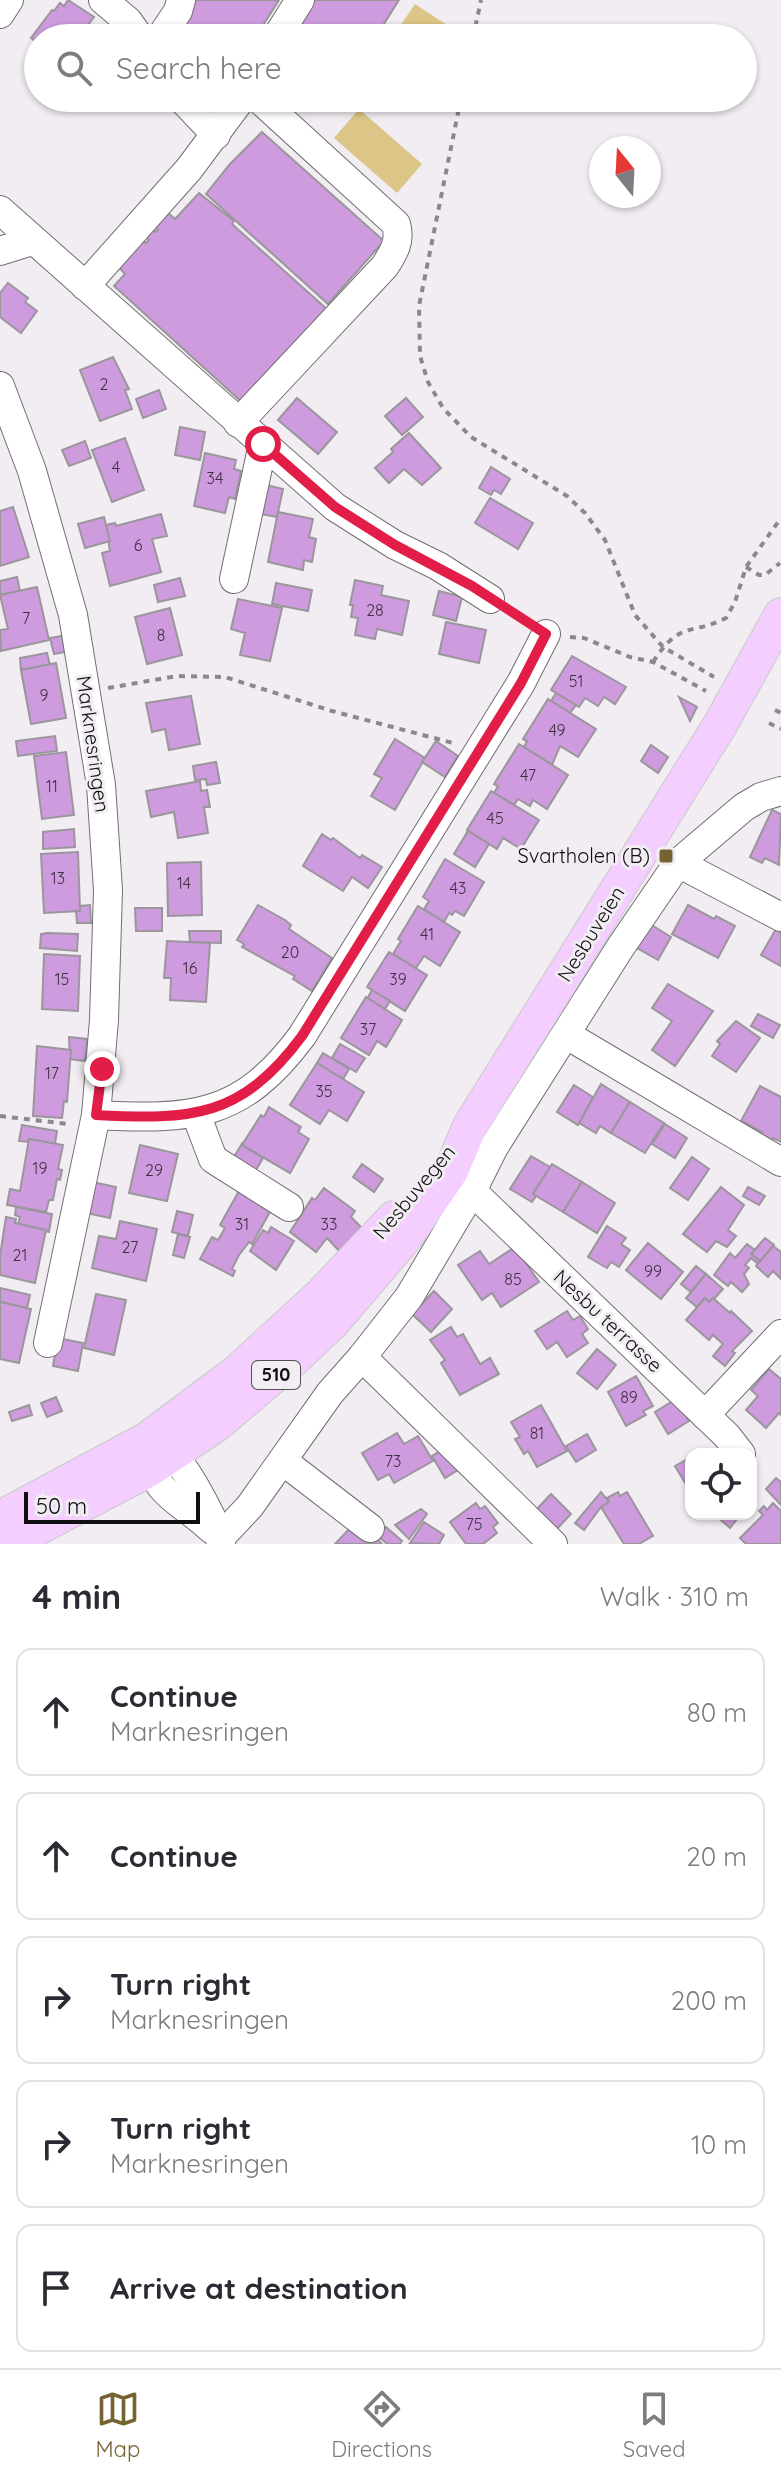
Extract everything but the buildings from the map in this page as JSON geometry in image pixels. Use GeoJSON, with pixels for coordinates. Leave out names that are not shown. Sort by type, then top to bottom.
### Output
{"type":"FeatureCollection","features":[{"type":"Feature","properties":{"kind":"main road","name":"Nesbuveien"},"geometry":{"type":"LineString","coordinates":[[470,1126],[713,736],[781,615]]}},
{"type":"Feature","properties":{"kind":"main road","name":"Nesbuvegen"},"geometry":{"type":"LineString","coordinates":[[2,1523],[156,1454],[388,1226],[470,1126]]}},
{"type":"Feature","properties":{"kind":"street"},"geometry":{"type":"LineString","coordinates":[[0,14],[9,0]]}},
{"type":"Feature","properties":{"kind":"street"},"geometry":{"type":"LineString","coordinates":[[103,0],[130,24]]}},
{"type":"Feature","properties":{"kind":"street"},"geometry":{"type":"LineString","coordinates":[[169,24],[181,0]]}},
{"type":"Feature","properties":{"kind":"street"},"geometry":{"type":"LineString","coordinates":[[285,24],[300,0]]}},
{"type":"Feature","properties":{"kind":"street"},"geometry":{"type":"LineString","coordinates":[[194,112],[216,135]]}},
{"type":"Feature","properties":{"kind":"street"},"geometry":{"type":"LineString","coordinates":[[85,286],[139,227],[232,112]]}},
{"type":"Feature","properties":{"kind":"street"},"geometry":{"type":"LineString","coordinates":[[238,423],[385,266],[396,249],[399,234],[396,224],[273,112]]}},
{"type":"Feature","properties":{"kind":"street"},"geometry":{"type":"LineString","coordinates":[[0,210],[335,507],[490,599]]}},
{"type":"Feature","properties":{"kind":"street"},"geometry":{"type":"LineString","coordinates":[[0,251],[32,241]]}},
{"type":"Feature","properties":{"kind":"street","name":"Marknesringen"},"geometry":{"type":"LineString","coordinates":[[0,386],[32,471],[69,601],[101,785],[108,890],[102,1057],[95,1121],[69,1232],[48,1343]]}},
{"type":"Feature","properties":{"kind":"street"},"geometry":{"type":"LineString","coordinates":[[234,579],[263,444]]}},
{"type":"Feature","properties":{"kind":"street"},"geometry":{"type":"LineString","coordinates":[[95,1121],[196,1114],[228,1102],[257,1085],[280,1065],[302,1036],[521,683],[546,634]]}},
{"type":"Feature","properties":{"kind":"street"},"geometry":{"type":"LineString","coordinates":[[156,1454],[160,1487],[194,1513],[221,1541],[250,1506],[330,1393],[409,1297],[472,1191],[494,1147],[620,948],[678,863],[744,807],[761,797],[781,791]]}},
{"type":"Feature","properties":{"kind":"street"},"geometry":{"type":"LineString","coordinates":[[678,863],[781,917]]}},
{"type":"Feature","properties":{"kind":"street"},"geometry":{"type":"LineString","coordinates":[[567,1035],[781,1162]]}},
{"type":"Feature","properties":{"kind":"street"},"geometry":{"type":"LineString","coordinates":[[196,1114],[213,1159],[289,1207]]}},
{"type":"Feature","properties":{"kind":"street","name":"Nesbu terrasse"},"geometry":{"type":"LineString","coordinates":[[472,1191],[736,1448]]}},
{"type":"Feature","properties":{"kind":"street"},"geometry":{"type":"LineString","coordinates":[[705,1415],[781,1334]]}},
{"type":"Feature","properties":{"kind":"street"},"geometry":{"type":"LineString","coordinates":[[362,1357],[553,1544]]}},
{"type":"Feature","properties":{"kind":"street"},"geometry":{"type":"LineString","coordinates":[[283,1461],[370,1528]]}},
{"type":"Feature","properties":{"kind":"path"},"geometry":{"type":"LineString","coordinates":[[476,24],[481,0]]}},
{"type":"Feature","properties":{"kind":"path"},"geometry":{"type":"LineString","coordinates":[[458,112],[419,306],[420,356],[428,382],[443,408],[471,437],[567,496],[585,513],[605,540],[635,615],[663,647],[724,682]]}},
{"type":"Feature","properties":{"kind":"path"},"geometry":{"type":"LineString","coordinates":[[653,662],[663,647],[687,629],[726,618],[735,602],[746,567],[781,518]]}},
{"type":"Feature","properties":{"kind":"path"},"geometry":{"type":"LineString","coordinates":[[746,567],[765,575],[780,563]]}},
{"type":"Feature","properties":{"kind":"path"},"geometry":{"type":"LineString","coordinates":[[490,599],[546,634],[584,638],[630,657],[653,662],[713,695]]}},
{"type":"Feature","properties":{"kind":"path"},"geometry":{"type":"LineString","coordinates":[[87,691],[177,676],[225,677],[332,711],[478,751]]}},
{"type":"Feature","properties":{"kind":"path"},"geometry":{"type":"LineString","coordinates":[[775,710],[781,713]]}},
{"type":"Feature","properties":{"kind":"path"},"geometry":{"type":"LineString","coordinates":[[769,723],[781,729]]}},
{"type":"Feature","properties":{"kind":"path"},"geometry":{"type":"LineString","coordinates":[[0,1116],[95,1121]]}},
{"type":"Feature","properties":{"kind":"shaded area"},"geometry":{"type":"Polygon","coordinates":[[[415,4],[445,24],[401,24],[415,4]]]}},
{"type":"Feature","properties":{"kind":"shaded area"},"geometry":{"type":"Polygon","coordinates":[[[356,112],[362,112],[422,164],[397,193],[334,138],[356,112]]]}},
{"type":"Feature","properties":{"kind":"place","name":"Svartholen (B)"},"geometry":{"type":"Point","coordinates":[666,856]}},
{"type":"Feature","properties":{"kind":"route"},"geometry":{"type":"LineString","coordinates":[[102,1069],[96,1115],[170,1117],[196,1114],[228,1102],[257,1085],[280,1065],[302,1036],[521,683],[546,634],[472,586],[395,545],[335,507],[263,444]]}}]}
